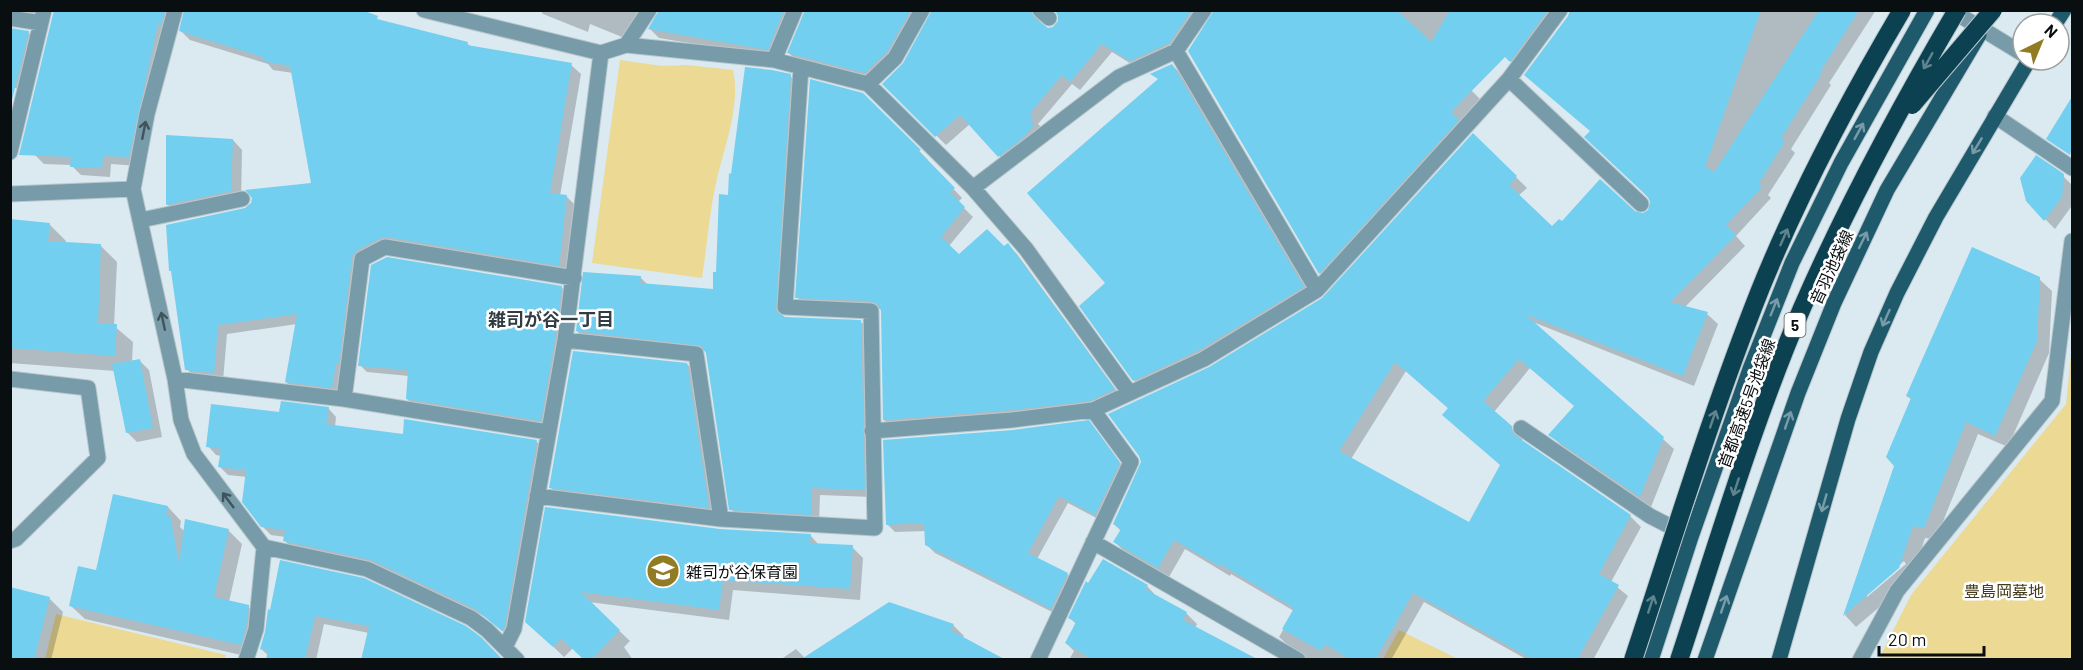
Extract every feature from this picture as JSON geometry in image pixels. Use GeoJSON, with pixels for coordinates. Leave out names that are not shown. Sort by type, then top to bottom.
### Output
{"type":"FeatureCollection","features":[{"type":"Feature","properties":{"kind":"highway","name":"首都高速5号池袋線"},"geometry":{"type":"LineString","coordinates":[[1633,660],[1727,379],[1761,289],[1803,196],[1902,10]]}},
{"type":"Feature","properties":{"kind":"highway","name":"首都高速5号池袋線"},"geometry":{"type":"LineString","coordinates":[[1679,660],[1775,376],[1801,310],[1842,219],[1885,137],[1957,10]]}},
{"type":"Feature","properties":{"kind":"highway"},"geometry":{"type":"LineString","coordinates":[[1885,137],[1994,10]]}},
{"type":"Feature","properties":{"kind":"main road"},"geometry":{"type":"LineString","coordinates":[[1651,660],[1750,369],[1792,263],[1841,163],[1927,10]]}},
{"type":"Feature","properties":{"kind":"main road","name":"音羽池袋線"},"geometry":{"type":"LineString","coordinates":[[1705,660],[1798,393],[1834,303],[1887,190],[1994,10]]}},
{"type":"Feature","properties":{"kind":"main road"},"geometry":{"type":"LineString","coordinates":[[1779,660],[1848,419],[1871,352],[1897,292],[1936,217],[2022,72]]}},
{"type":"Feature","properties":{"kind":"street"},"geometry":{"type":"LineString","coordinates":[[175,10],[147,114],[133,189],[175,380],[181,420],[194,453],[264,547],[367,569],[471,618],[487,630],[517,660]]}},
{"type":"Feature","properties":{"kind":"street"},"geometry":{"type":"LineString","coordinates":[[424,10],[602,53],[626,45],[774,60],[868,84],[973,189],[1026,249],[1129,392]]}},
{"type":"Feature","properties":{"kind":"street"},"geometry":{"type":"LineString","coordinates":[[626,45],[649,10]]}},
{"type":"Feature","properties":{"kind":"street"},"geometry":{"type":"LineString","coordinates":[[774,60],[795,10]]}},
{"type":"Feature","properties":{"kind":"street"},"geometry":{"type":"LineString","coordinates":[[868,84],[895,58],[922,10]]}},
{"type":"Feature","properties":{"kind":"street"},"geometry":{"type":"LineString","coordinates":[[973,189],[1119,77],[1176,51],[1204,10]]}},
{"type":"Feature","properties":{"kind":"street"},"geometry":{"type":"LineString","coordinates":[[872,431],[1012,420],[1093,410],[1204,359],[1317,290],[1509,79],[1560,10]]}},
{"type":"Feature","properties":{"kind":"street"},"geometry":{"type":"LineString","coordinates":[[1951,10],[2011,47]]}},
{"type":"Feature","properties":{"kind":"street"},"geometry":{"type":"LineString","coordinates":[[10,18],[42,17],[10,152]]}},
{"type":"Feature","properties":{"kind":"street"},"geometry":{"type":"LineString","coordinates":[[1176,51],[1317,290]]}},
{"type":"Feature","properties":{"kind":"street"},"geometry":{"type":"LineString","coordinates":[[505,647],[514,629],[565,340],[602,53]]}},
{"type":"Feature","properties":{"kind":"street"},"geometry":{"type":"LineString","coordinates":[[537,496],[721,519],[875,528],[871,311],[785,307],[801,67]]}},
{"type":"Feature","properties":{"kind":"street"},"geometry":{"type":"LineString","coordinates":[[1509,79],[1641,204]]}},
{"type":"Feature","properties":{"kind":"street"},"geometry":{"type":"LineString","coordinates":[[1995,116],[2073,168]]}},
{"type":"Feature","properties":{"kind":"street"},"geometry":{"type":"LineString","coordinates":[[10,194],[133,189]]}},
{"type":"Feature","properties":{"kind":"street"},"geometry":{"type":"LineString","coordinates":[[141,220],[242,199]]}},
{"type":"Feature","properties":{"kind":"street"},"geometry":{"type":"LineString","coordinates":[[1860,660],[1897,591],[2052,401],[2073,241]]}},
{"type":"Feature","properties":{"kind":"street"},"geometry":{"type":"LineString","coordinates":[[344,399],[362,259],[385,247],[574,278]]}},
{"type":"Feature","properties":{"kind":"street"},"geometry":{"type":"LineString","coordinates":[[565,340],[696,354],[721,519]]}},
{"type":"Feature","properties":{"kind":"street"},"geometry":{"type":"LineString","coordinates":[[10,379],[88,388],[98,458],[16,539],[10,541]]}},
{"type":"Feature","properties":{"kind":"street"},"geometry":{"type":"LineString","coordinates":[[175,380],[344,399],[548,432]]}},
{"type":"Feature","properties":{"kind":"street"},"geometry":{"type":"LineString","coordinates":[[1038,660],[1131,462],[1093,410]]}},
{"type":"Feature","properties":{"kind":"street"},"geometry":{"type":"LineString","coordinates":[[1521,428],[1650,516],[1691,537]]}},
{"type":"Feature","properties":{"kind":"street"},"geometry":{"type":"LineString","coordinates":[[1093,542],[1298,660]]}},
{"type":"Feature","properties":{"kind":"street"},"geometry":{"type":"LineString","coordinates":[[246,660],[256,629],[264,547]]}},
{"type":"Feature","properties":{"kind":"green space"},"geometry":{"type":"Polygon","coordinates":[[[620,60],[662,66],[687,65],[733,70],[735,98],[731,127],[714,195],[702,278],[592,263],[620,60]]]}},
{"type":"Feature","properties":{"kind":"green space","name":"豊島岡墓地"},"geometry":{"type":"Polygon","coordinates":[[[2072,346],[2072,659],[1879,659],[1911,595],[2066,404],[2072,346]]]}},
{"type":"Feature","properties":{"kind":"green space"},"geometry":{"type":"Polygon","coordinates":[[[56,614],[226,655],[225,659],[45,659],[56,614]]]}},
{"type":"Feature","properties":{"kind":"green space"},"geometry":{"type":"Polygon","coordinates":[[[1399,630],[1458,659],[1383,659],[1399,630]]]}},
{"type":"Feature","properties":{"kind":"building"},"geometry":{"type":"Polygon","coordinates":[[[54,10],[165,10],[161,25],[158,24],[129,157],[103,156],[102,168],[70,167],[71,157],[19,155],[54,10]]]}},
{"type":"Feature","properties":{"kind":"building"},"geometry":{"type":"Polygon","coordinates":[[[184,10],[362,10],[378,16],[377,19],[468,42],[467,45],[572,63],[550,193],[567,195],[559,266],[387,237],[381,238],[357,250],[352,257],[339,364],[336,364],[332,388],[285,382],[297,314],[218,325],[214,373],[185,370],[171,271],[169,271],[166,225],[245,208],[251,203],[252,198],[245,190],[311,183],[290,66],[263,61],[263,57],[179,31],[184,10]]]}},
{"type":"Feature","properties":{"kind":"building"},"geometry":{"type":"Polygon","coordinates":[[[659,10],[784,10],[768,50],[648,29],[659,10]]]}},
{"type":"Feature","properties":{"kind":"building"},"geometry":{"type":"Polygon","coordinates":[[[805,10],[911,10],[887,52],[865,73],[787,53],[805,10]]]}},
{"type":"Feature","properties":{"kind":"building"},"geometry":{"type":"Polygon","coordinates":[[[932,10],[1031,10],[1034,17],[1048,28],[1053,27],[1058,21],[1055,10],[1192,10],[1169,43],[1130,61],[1102,44],[1070,82],[1062,75],[1030,113],[1033,117],[1030,120],[1034,125],[1024,137],[998,157],[960,115],[935,137],[882,84],[903,63],[932,10]]]}},
{"type":"Feature","properties":{"kind":"building"},"geometry":{"type":"Polygon","coordinates":[[[1214,10],[1397,10],[1431,42],[1450,10],[1548,10],[1510,62],[1505,57],[1451,112],[1459,120],[1319,274],[1188,51],[1214,10]]]}},
{"type":"Feature","properties":{"kind":"building"},"geometry":{"type":"Polygon","coordinates":[[[1570,10],[1761,10],[1705,167],[1714,172],[1819,10],[1859,10],[1781,138],[1785,141],[1759,183],[1762,187],[1726,225],[1736,235],[1670,302],[1708,312],[1683,376],[1525,314],[1664,437],[1640,497],[1548,435],[1574,406],[1519,359],[1483,401],[1512,426],[1512,432],[1516,436],[1631,515],[1599,574],[1619,585],[1577,660],[1534,660],[1413,593],[1375,660],[1351,660],[1325,644],[1321,651],[1282,629],[1294,608],[1174,540],[1158,568],[1113,542],[1121,529],[1113,524],[1141,462],[1108,414],[1209,367],[1322,298],[1473,133],[1517,176],[1509,185],[1552,226],[1559,219],[1562,221],[1600,179],[1635,211],[1643,213],[1648,210],[1650,202],[1648,197],[1584,137],[1590,131],[1524,75],[1568,16],[1570,10]],[[1395,362],[1339,451],[1469,522],[1500,465],[1442,415],[1448,408],[1395,362]]]}},
{"type":"Feature","properties":{"kind":"building"},"geometry":{"type":"Polygon","coordinates":[[[10,28],[29,31],[10,108],[10,28]]]}},
{"type":"Feature","properties":{"kind":"building"},"geometry":{"type":"Polygon","coordinates":[[[1172,64],[1304,287],[1199,350],[1133,381],[1079,306],[1105,283],[1027,193],[1158,79],[1150,74],[1172,64]]]}},
{"type":"Feature","properties":{"kind":"building"},"geometry":{"type":"Polygon","coordinates":[[[745,67],[791,74],[776,311],[785,317],[861,320],[865,490],[812,488],[811,515],[729,510],[706,353],[701,346],[576,331],[583,272],[641,276],[640,283],[713,289],[713,272],[716,272],[719,194],[728,195],[729,173],[731,174],[745,67]]]}},
{"type":"Feature","properties":{"kind":"building"},"geometry":{"type":"Polygon","coordinates":[[[810,79],[863,93],[921,150],[919,151],[955,188],[950,192],[965,207],[941,237],[959,254],[987,229],[1004,246],[1008,243],[1115,389],[1090,401],[883,420],[881,311],[879,306],[871,301],[795,298],[810,79]]]}},
{"type":"Feature","properties":{"kind":"building"},"geometry":{"type":"Polygon","coordinates":[[[2073,95],[2073,146],[2070,155],[2046,139],[2073,95]]]}},
{"type":"Feature","properties":{"kind":"building"},"geometry":{"type":"Polygon","coordinates":[[[166,135],[233,139],[231,191],[166,205],[166,135]]]}},
{"type":"Feature","properties":{"kind":"building"},"geometry":{"type":"Polygon","coordinates":[[[2036,155],[2064,174],[2062,197],[2044,221],[2026,201],[2020,178],[2036,155]]]}},
{"type":"Feature","properties":{"kind":"building"},"geometry":{"type":"Polygon","coordinates":[[[10,219],[50,223],[48,241],[101,244],[98,323],[117,324],[115,356],[10,348],[10,219]]]}},
{"type":"Feature","properties":{"kind":"building"},"geometry":{"type":"Polygon","coordinates":[[[1972,247],[2040,277],[2037,341],[1995,436],[1966,422],[1924,528],[1913,526],[1899,568],[1843,616],[1894,466],[1886,457],[1911,398],[1906,396],[1972,247]]]}},
{"type":"Feature","properties":{"kind":"building"},"geometry":{"type":"Polygon","coordinates":[[[387,257],[562,286],[541,421],[406,399],[408,370],[358,366],[371,265],[387,257]]]}},
{"type":"Feature","properties":{"kind":"building"},"geometry":{"type":"Polygon","coordinates":[[[573,351],[687,363],[709,508],[549,488],[573,351]]]}},
{"type":"Feature","properties":{"kind":"building"},"geometry":{"type":"Polygon","coordinates":[[[140,359],[153,428],[126,433],[112,364],[140,359]]]}},
{"type":"Feature","properties":{"kind":"building"},"geometry":{"type":"Polygon","coordinates":[[[281,401],[329,407],[326,424],[403,434],[404,419],[537,440],[505,626],[502,631],[475,609],[371,560],[283,541],[285,530],[261,527],[242,502],[246,470],[218,467],[221,449],[206,447],[211,404],[279,412],[281,401]]]}},
{"type":"Feature","properties":{"kind":"building"},"geometry":{"type":"Polygon","coordinates":[[[1089,420],[1120,463],[1095,515],[1059,496],[1028,553],[1068,573],[1051,609],[925,545],[924,523],[886,525],[883,440],[1013,430],[1089,420]]]}},
{"type":"Feature","properties":{"kind":"building"},"geometry":{"type":"Polygon","coordinates":[[[113,494],[168,506],[166,515],[170,515],[179,563],[185,519],[229,529],[214,597],[249,605],[241,645],[69,606],[78,566],[96,570],[113,494]]]}},
{"type":"Feature","properties":{"kind":"building"},"geometry":{"type":"Polygon","coordinates":[[[545,507],[720,529],[811,534],[810,543],[853,545],[850,589],[723,580],[719,610],[581,592],[620,630],[591,660],[584,660],[561,638],[553,647],[525,622],[545,507]]]}},
{"type":"Feature","properties":{"kind":"building"},"geometry":{"type":"Polygon","coordinates":[[[1103,559],[1148,585],[1145,589],[1187,612],[1183,620],[1259,660],[1094,660],[1065,643],[1076,622],[1068,618],[1086,581],[1088,583],[1103,559]]]}},
{"type":"Feature","properties":{"kind":"building"},"geometry":{"type":"Polygon","coordinates":[[[280,560],[364,578],[466,626],[481,637],[503,660],[361,660],[369,626],[315,616],[305,660],[266,660],[268,651],[260,649],[280,560]]]}},
{"type":"Feature","properties":{"kind":"building"},"geometry":{"type":"Polygon","coordinates":[[[10,587],[50,597],[34,660],[10,660],[10,587]]]}},
{"type":"Feature","properties":{"kind":"building"},"geometry":{"type":"Polygon","coordinates":[[[889,602],[954,624],[950,630],[1006,660],[800,660],[889,602]]]}},
{"type":"Feature","properties":{"kind":"place","name":"雑司が谷保育園"},"geometry":{"type":"Point","coordinates":[663,571]}},
{"type":"Feature","properties":{"kind":"district","name":"雑司が谷一丁目"},"geometry":{"type":"Point","coordinates":[551,319]}}]}
